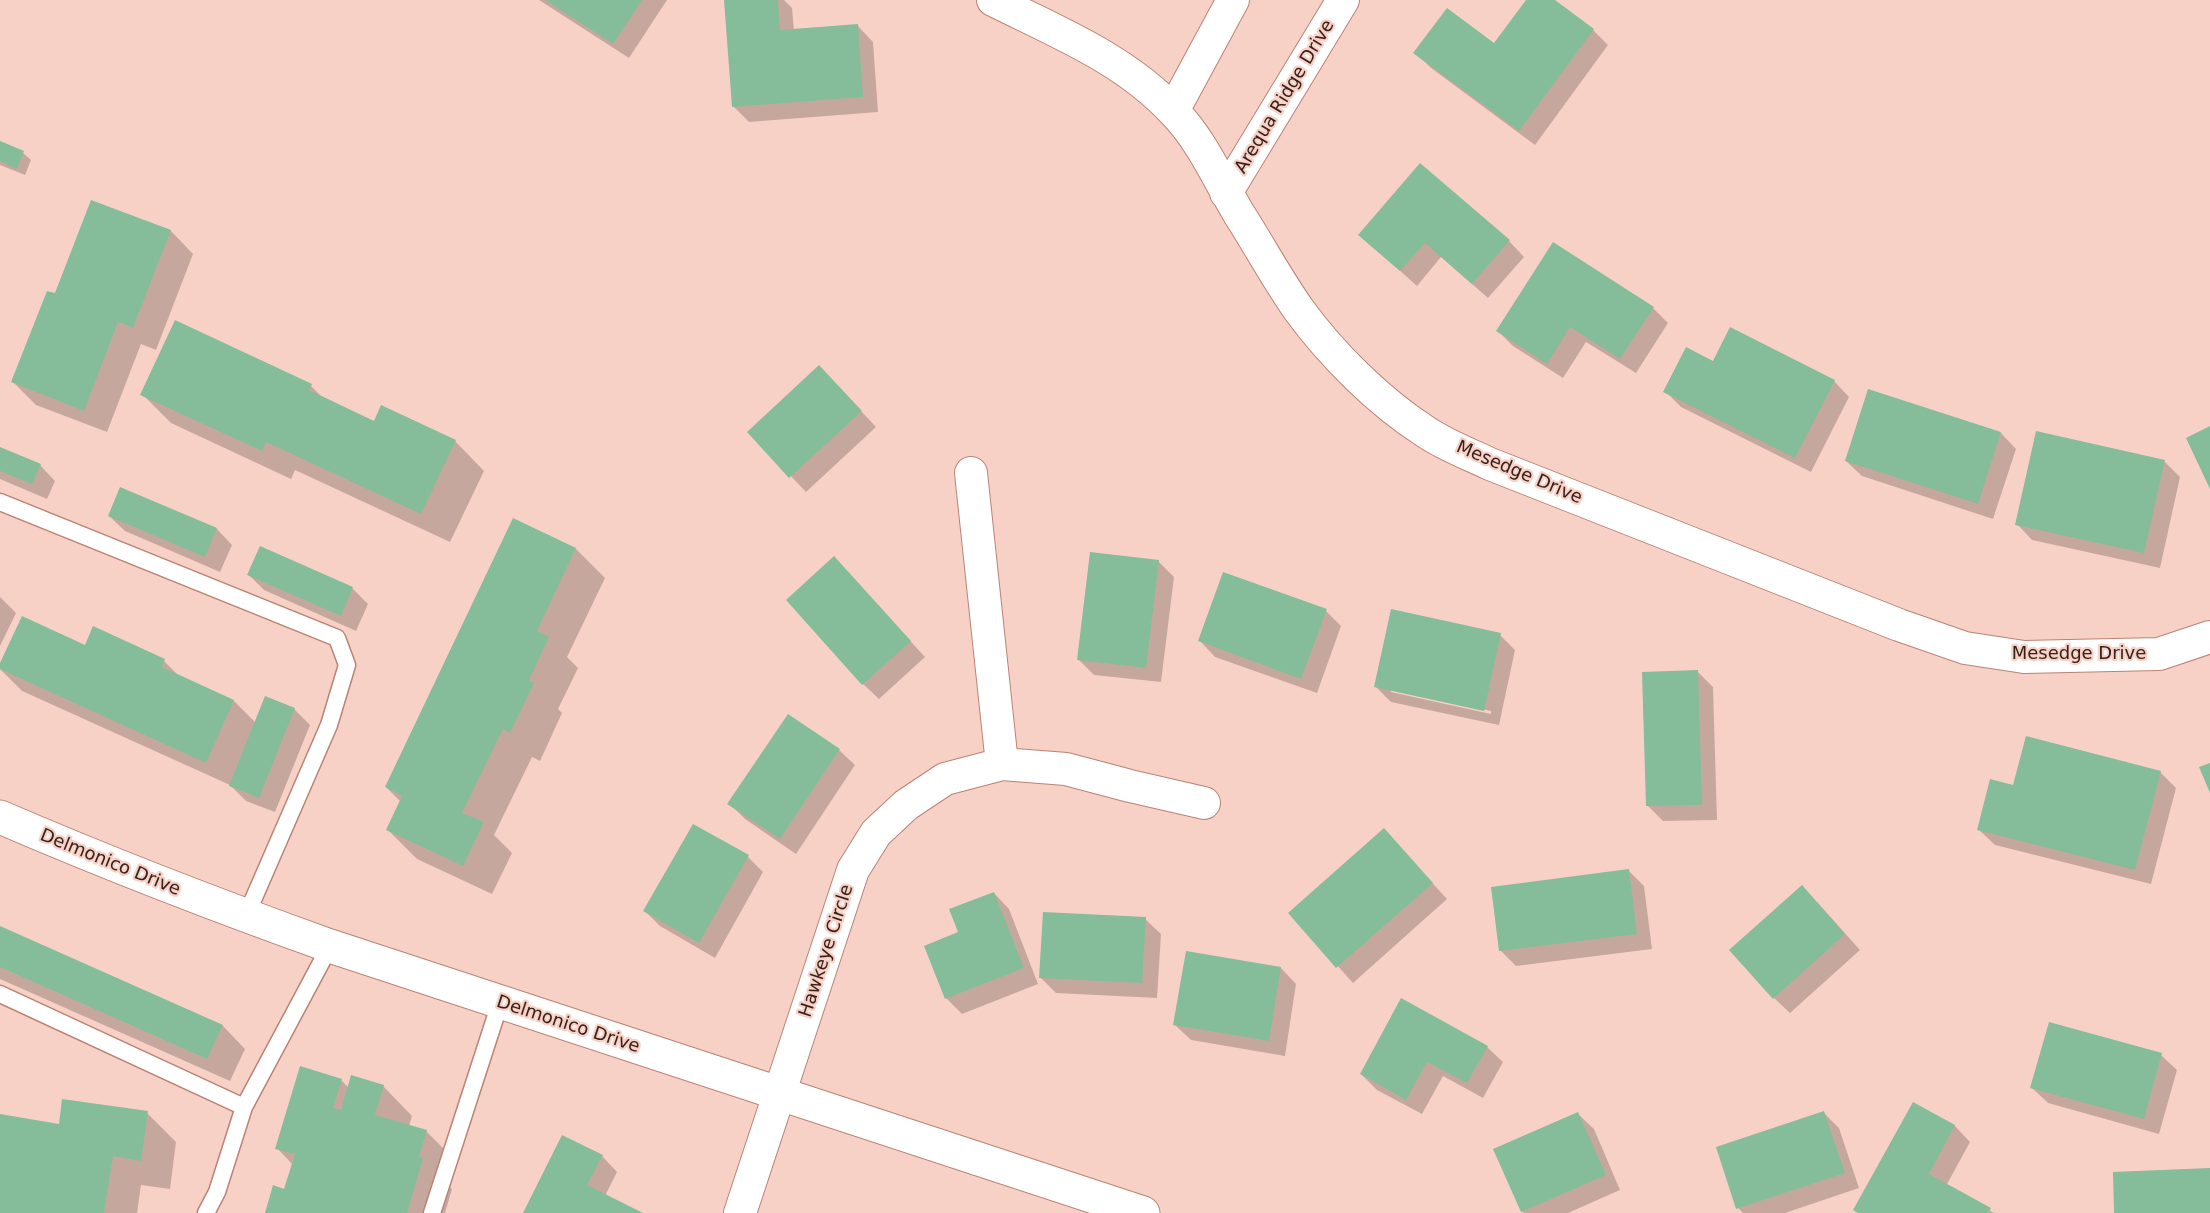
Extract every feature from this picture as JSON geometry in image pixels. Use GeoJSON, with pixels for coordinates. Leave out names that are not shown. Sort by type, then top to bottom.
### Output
{"type":"FeatureCollection","features":[{"type":"Feature","properties":{"kind":"street","name":"Mesedge Drive"},"geometry":{"type":"LineString","coordinates":[[993,0],[1082,45],[1137,79],[1173,111],[1199,143],[1226,193],[1299,309],[1331,350],[1378,395],[1426,433],[1491,464],[1899,626],[1965,648],[2024,657],[2159,654],[2210,637]]}},
{"type":"Feature","properties":{"kind":"street"},"geometry":{"type":"LineString","coordinates":[[1173,111],[1233,0]]}},
{"type":"Feature","properties":{"kind":"street","name":"Arequa Ridge Drive"},"geometry":{"type":"LineString","coordinates":[[1226,193],[1343,0]]}},
{"type":"Feature","properties":{"kind":"street"},"geometry":{"type":"LineString","coordinates":[[970,473],[1002,764]]}},
{"type":"Feature","properties":{"kind":"street","name":"Hawkeye Circle"},"geometry":{"type":"LineString","coordinates":[[740,1213],[853,870],[876,833],[906,805],[945,779],[1002,764],[1066,769],[1204,803]]}},
{"type":"Feature","properties":{"kind":"street","name":"Delmonico Drive"},"geometry":{"type":"LineString","coordinates":[[0,817],[106,863],[330,946],[1143,1213]]}},
{"type":"Feature","properties":{"kind":"lane"},"geometry":{"type":"LineString","coordinates":[[0,502],[337,638],[347,666],[329,725],[246,916]]}},
{"type":"Feature","properties":{"kind":"lane"},"geometry":{"type":"LineString","coordinates":[[206,1213],[217,1192],[244,1107],[330,946]]}},
{"type":"Feature","properties":{"kind":"lane"},"geometry":{"type":"LineString","coordinates":[[0,994],[244,1107]]}},
{"type":"Feature","properties":{"kind":"lane"},"geometry":{"type":"LineString","coordinates":[[432,1213],[500,1003]]}},
{"type":"Feature","properties":{"kind":"building"},"geometry":{"type":"Polygon","coordinates":[[[545,0],[642,0],[613,44],[545,0]]]}},
{"type":"Feature","properties":{"kind":"building"},"geometry":{"type":"Polygon","coordinates":[[[724,0],[778,0],[780,30],[858,24],[863,97],[732,107],[724,0]]]}},
{"type":"Feature","properties":{"kind":"building"},"geometry":{"type":"Polygon","coordinates":[[[1526,0],[1555,0],[1594,29],[1519,131],[1413,53],[1447,8],[1494,43],[1526,0]]]}},
{"type":"Feature","properties":{"kind":"building"},"geometry":{"type":"Polygon","coordinates":[[[0,141],[24,151],[17,169],[0,161],[0,141]]]}},
{"type":"Feature","properties":{"kind":"building"},"geometry":{"type":"Polygon","coordinates":[[[1420,163],[1510,240],[1472,284],[1425,243],[1400,271],[1358,235],[1420,163]]]}},
{"type":"Feature","properties":{"kind":"building"},"geometry":{"type":"Polygon","coordinates":[[[91,200],[171,230],[133,328],[118,322],[84,411],[11,382],[47,291],[55,293],[91,200]]]}},
{"type":"Feature","properties":{"kind":"building"},"geometry":{"type":"Polygon","coordinates":[[[1553,242],[1654,307],[1620,359],[1570,327],[1547,364],[1496,331],[1553,242]]]}},
{"type":"Feature","properties":{"kind":"building"},"geometry":{"type":"Polygon","coordinates":[[[175,320],[312,384],[309,390],[374,421],[381,405],[456,440],[421,514],[266,442],[262,451],[140,395],[175,320]]]}},
{"type":"Feature","properties":{"kind":"building"},"geometry":{"type":"Polygon","coordinates":[[[1730,327],[1835,380],[1795,458],[1663,392],[1686,347],[1713,361],[1730,327]]]}},
{"type":"Feature","properties":{"kind":"building"},"geometry":{"type":"Polygon","coordinates":[[[819,365],[862,411],[789,478],[747,432],[819,365]]]}},
{"type":"Feature","properties":{"kind":"building"},"geometry":{"type":"Polygon","coordinates":[[[1868,389],[2001,432],[1978,504],[1845,461],[1868,389]]]}},
{"type":"Feature","properties":{"kind":"building"},"geometry":{"type":"Polygon","coordinates":[[[2210,426],[2210,489],[2186,438],[2210,426]]]}},
{"type":"Feature","properties":{"kind":"building"},"geometry":{"type":"Polygon","coordinates":[[[2036,431],[2165,460],[2144,553],[2015,525],[2036,431]]]}},
{"type":"Feature","properties":{"kind":"building"},"geometry":{"type":"Polygon","coordinates":[[[0,447],[41,464],[32,484],[0,471],[0,447]]]}},
{"type":"Feature","properties":{"kind":"building"},"geometry":{"type":"Polygon","coordinates":[[[120,487],[217,528],[205,557],[108,516],[120,487]]]}},
{"type":"Feature","properties":{"kind":"building"},"geometry":{"type":"Polygon","coordinates":[[[513,518],[576,548],[537,631],[549,637],[529,680],[534,683],[510,733],[503,729],[462,813],[484,822],[463,866],[386,830],[402,796],[385,787],[513,518]]]}},
{"type":"Feature","properties":{"kind":"building"},"geometry":{"type":"Polygon","coordinates":[[[260,546],[353,587],[341,616],[247,575],[260,546]]]}},
{"type":"Feature","properties":{"kind":"building"},"geometry":{"type":"Polygon","coordinates":[[[1090,552],[1159,560],[1146,668],[1077,660],[1090,552]]]}},
{"type":"Feature","properties":{"kind":"building"},"geometry":{"type":"Polygon","coordinates":[[[834,556],[911,641],[862,685],[786,600],[834,556]]]}},
{"type":"Feature","properties":{"kind":"building"},"geometry":{"type":"Polygon","coordinates":[[[1223,572],[1327,609],[1301,679],[1198,641],[1223,572]]]}},
{"type":"Feature","properties":{"kind":"building"},"geometry":{"type":"Polygon","coordinates":[[[1391,609],[1501,633],[1484,711],[1374,687],[1391,609]]]}},
{"type":"Feature","properties":{"kind":"building"},"geometry":{"type":"Polygon","coordinates":[[[22,616],[85,645],[93,626],[165,659],[162,667],[234,700],[206,763],[0,669],[0,663],[22,616]]]}},
{"type":"Feature","properties":{"kind":"building"},"geometry":{"type":"Polygon","coordinates":[[[1698,670],[1702,805],[1646,806],[1642,672],[1698,670]]]}},
{"type":"Feature","properties":{"kind":"building"},"geometry":{"type":"Polygon","coordinates":[[[265,696],[295,708],[259,798],[229,786],[265,696]]]}},
{"type":"Feature","properties":{"kind":"building"},"geometry":{"type":"Polygon","coordinates":[[[788,714],[840,749],[780,839],[727,804],[788,714]]]}},
{"type":"Feature","properties":{"kind":"building"},"geometry":{"type":"Polygon","coordinates":[[[2026,736],[2161,771],[2135,870],[1977,830],[1990,779],[2013,785],[2026,736]]]}},
{"type":"Feature","properties":{"kind":"building"},"geometry":{"type":"Polygon","coordinates":[[[2210,763],[2210,793],[2199,767],[2210,763]]]}},
{"type":"Feature","properties":{"kind":"building"},"geometry":{"type":"Polygon","coordinates":[[[693,824],[749,855],[699,943],[643,911],[693,824]]]}},
{"type":"Feature","properties":{"kind":"building"},"geometry":{"type":"Polygon","coordinates":[[[1384,828],[1433,883],[1336,968],[1288,913],[1384,828]]]}},
{"type":"Feature","properties":{"kind":"building"},"geometry":{"type":"Polygon","coordinates":[[[1629,869],[1637,934],[1499,951],[1491,887],[1629,869]]]}},
{"type":"Feature","properties":{"kind":"building"},"geometry":{"type":"Polygon","coordinates":[[[1802,885],[1845,934],[1773,999],[1729,950],[1802,885]]]}},
{"type":"Feature","properties":{"kind":"building"},"geometry":{"type":"Polygon","coordinates":[[[994,892],[1024,968],[945,999],[924,946],[958,932],[949,909],[994,892]]]}},
{"type":"Feature","properties":{"kind":"building"},"geometry":{"type":"Polygon","coordinates":[[[1043,912],[1146,917],[1142,983],[1039,978],[1043,912]]]}},
{"type":"Feature","properties":{"kind":"building"},"geometry":{"type":"Polygon","coordinates":[[[0,926],[223,1025],[207,1059],[0,967],[0,926]]]}},
{"type":"Feature","properties":{"kind":"building"},"geometry":{"type":"Polygon","coordinates":[[[1186,951],[1281,967],[1269,1041],[1173,1025],[1186,951]]]}},
{"type":"Feature","properties":{"kind":"building"},"geometry":{"type":"Polygon","coordinates":[[[1401,998],[1488,1046],[1467,1083],[1427,1062],[1406,1100],[1360,1074],[1401,998]]]}},
{"type":"Feature","properties":{"kind":"building"},"geometry":{"type":"Polygon","coordinates":[[[2049,1022],[2162,1053],[2144,1119],[2030,1088],[2049,1022]]]}},
{"type":"Feature","properties":{"kind":"building"},"geometry":{"type":"Polygon","coordinates":[[[300,1066],[342,1079],[333,1108],[341,1110],[351,1075],[384,1085],[375,1115],[427,1130],[419,1157],[423,1158],[407,1213],[265,1213],[273,1185],[284,1189],[295,1154],[275,1149],[300,1066]]]}},
{"type":"Feature","properties":{"kind":"building"},"geometry":{"type":"Polygon","coordinates":[[[62,1099],[148,1111],[141,1161],[113,1156],[104,1213],[0,1213],[0,1114],[59,1124],[62,1099]]]}},
{"type":"Feature","properties":{"kind":"building"},"geometry":{"type":"Polygon","coordinates":[[[1913,1102],[1955,1125],[1929,1174],[1991,1208],[1988,1213],[1858,1213],[1853,1210],[1913,1102]]]}},
{"type":"Feature","properties":{"kind":"building"},"geometry":{"type":"Polygon","coordinates":[[[1824,1111],[1845,1173],[1736,1209],[1716,1147],[1824,1111]]]}},
{"type":"Feature","properties":{"kind":"building"},"geometry":{"type":"Polygon","coordinates":[[[1578,1112],[1606,1175],[1521,1212],[1493,1149],[1578,1112]]]}},
{"type":"Feature","properties":{"kind":"building"},"geometry":{"type":"Polygon","coordinates":[[[562,1135],[603,1155],[587,1185],[643,1213],[523,1213],[562,1135]]]}},
{"type":"Feature","properties":{"kind":"building"},"geometry":{"type":"Polygon","coordinates":[[[2210,1168],[2210,1213],[2114,1213],[2113,1172],[2210,1168]]]}}]}
